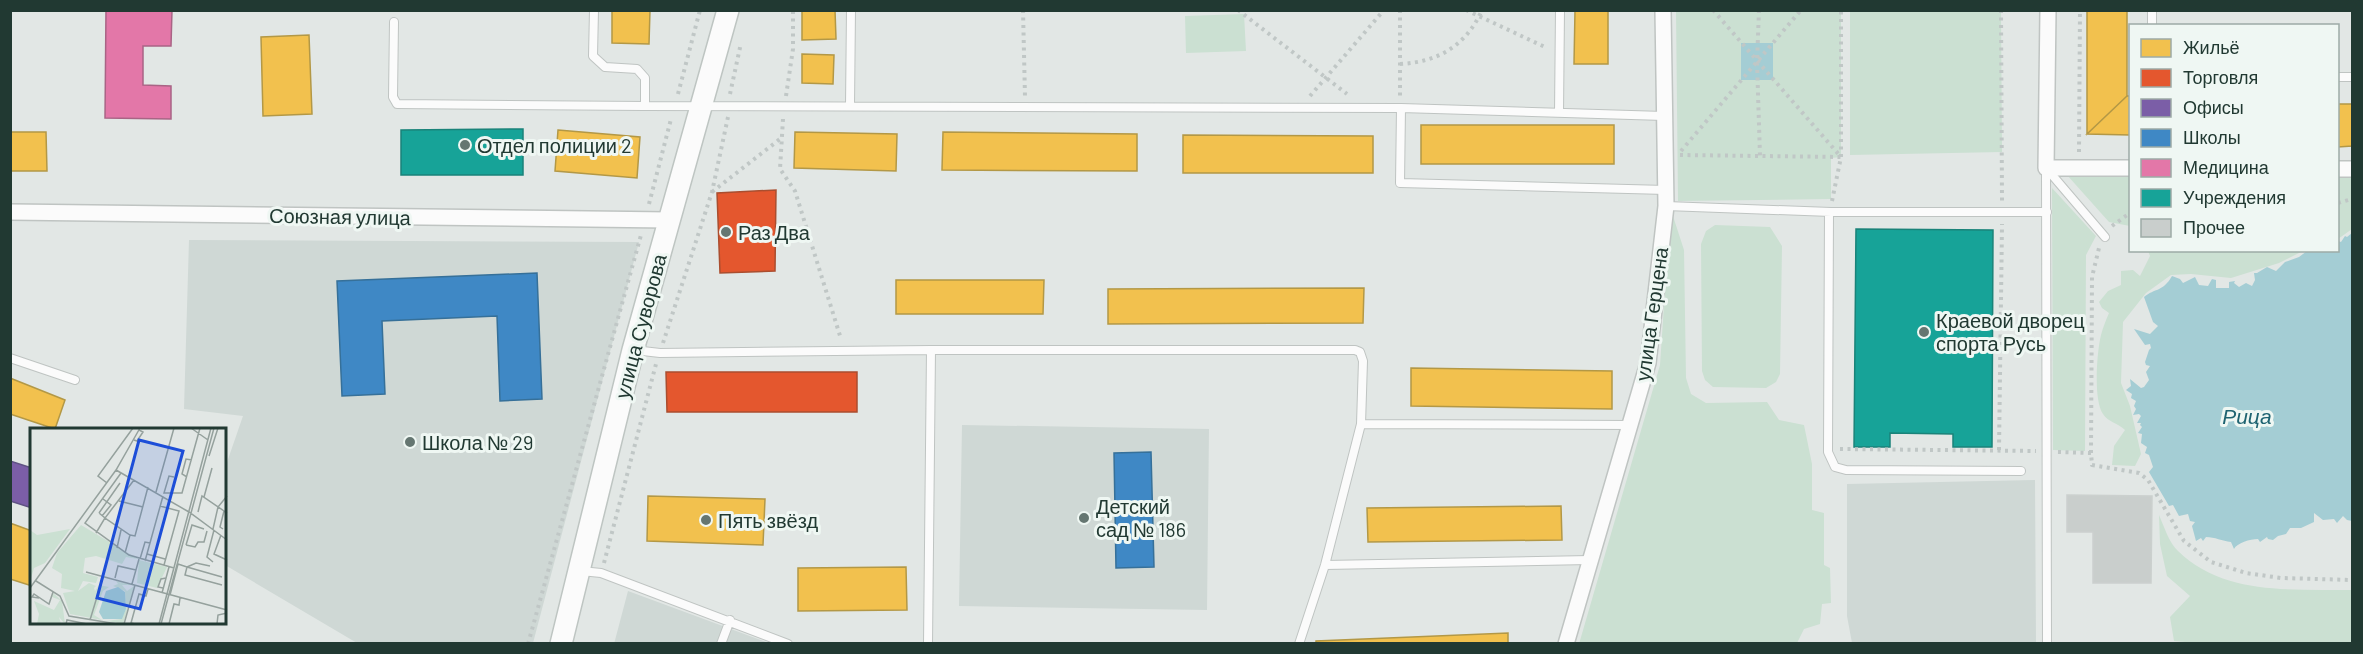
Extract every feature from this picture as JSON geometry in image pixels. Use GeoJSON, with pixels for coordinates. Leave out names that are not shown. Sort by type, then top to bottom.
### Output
{"type":"FeatureCollection","features":[{"type":"Feature","properties":{"kind":"main road","name":"улица Суворова"},"geometry":{"type":"LineString","coordinates":[[561,644],[633,350],[728,10]]}},
{"type":"Feature","properties":{"kind":"street","name":"улица Герцена"},"geometry":{"type":"LineString","coordinates":[[1566,644],[1648,363],[1666,206],[1663,10]]}},
{"type":"Feature","properties":{"kind":"street"},"geometry":{"type":"LineString","coordinates":[[2048,10],[2046,168],[2129,168]]}},
{"type":"Feature","properties":{"kind":"street","name":"Союзная улица"},"geometry":{"type":"LineString","coordinates":[[10,212],[669,220]]}},
{"type":"Feature","properties":{"kind":"lane"},"geometry":{"type":"LineString","coordinates":[[594,10],[593,57],[605,67],[637,69],[645,78],[645,106]]}},
{"type":"Feature","properties":{"kind":"lane"},"geometry":{"type":"LineString","coordinates":[[850,105],[851,10]]}},
{"type":"Feature","properties":{"kind":"lane"},"geometry":{"type":"LineString","coordinates":[[1559,113],[1560,10]]}},
{"type":"Feature","properties":{"kind":"lane"},"geometry":{"type":"LineString","coordinates":[[394,22],[393,97],[397,104],[1301,107],[1664,116]]}},
{"type":"Feature","properties":{"kind":"lane"},"geometry":{"type":"LineString","coordinates":[[1401,108],[1400,183],[1666,190]]}},
{"type":"Feature","properties":{"kind":"lane"},"geometry":{"type":"LineString","coordinates":[[2046,168],[2048,644]]}},
{"type":"Feature","properties":{"kind":"lane"},"geometry":{"type":"LineString","coordinates":[[2046,168],[2105,237]]}},
{"type":"Feature","properties":{"kind":"lane"},"geometry":{"type":"LineString","coordinates":[[1666,206],[1829,212],[2047,212]]}},
{"type":"Feature","properties":{"kind":"lane"},"geometry":{"type":"LineString","coordinates":[[1829,212],[1828,452],[1835,467],[1846,470],[2021,471]]}},
{"type":"Feature","properties":{"kind":"lane"},"geometry":{"type":"LineString","coordinates":[[633,350],[660,353],[931,350],[1355,350],[1363,356],[1361,424],[1326,565],[1299,644]]}},
{"type":"Feature","properties":{"kind":"lane"},"geometry":{"type":"LineString","coordinates":[[928,644],[931,350]]}},
{"type":"Feature","properties":{"kind":"lane"},"geometry":{"type":"LineString","coordinates":[[10,358],[75,380]]}},
{"type":"Feature","properties":{"kind":"lane"},"geometry":{"type":"LineString","coordinates":[[1361,424],[1630,424]]}},
{"type":"Feature","properties":{"kind":"lane"},"geometry":{"type":"LineString","coordinates":[[1326,565],[1590,560]]}},
{"type":"Feature","properties":{"kind":"lane"},"geometry":{"type":"LineString","coordinates":[[580,570],[601,573],[730,620],[788,644]]}},
{"type":"Feature","properties":{"kind":"lane"},"geometry":{"type":"LineString","coordinates":[[721,644],[730,620]]}},
{"type":"Feature","properties":{"kind":"path"},"geometry":{"type":"LineString","coordinates":[[794,10],[793,49],[780,139],[780,169],[795,191],[845,351]]}},
{"type":"Feature","properties":{"kind":"path"},"geometry":{"type":"LineString","coordinates":[[1023,10],[1025,106]]}},
{"type":"Feature","properties":{"kind":"path"},"geometry":{"type":"LineString","coordinates":[[1238,10],[1364,108]]}},
{"type":"Feature","properties":{"kind":"path"},"geometry":{"type":"LineString","coordinates":[[1301,107],[1384,10]]}},
{"type":"Feature","properties":{"kind":"path"},"geometry":{"type":"LineString","coordinates":[[1400,10],[1401,108]]}},
{"type":"Feature","properties":{"kind":"path"},"geometry":{"type":"LineString","coordinates":[[1466,10],[1560,54]]}},
{"type":"Feature","properties":{"kind":"path"},"geometry":{"type":"LineString","coordinates":[[1400,64],[1418,63],[1452,50],[1466,38],[1482,10]]}},
{"type":"Feature","properties":{"kind":"path"},"geometry":{"type":"LineString","coordinates":[[1713,10],[1842,157]]}},
{"type":"Feature","properties":{"kind":"path"},"geometry":{"type":"LineString","coordinates":[[1759,10],[1757,62],[1760,156]]}},
{"type":"Feature","properties":{"kind":"path"},"geometry":{"type":"LineString","coordinates":[[1801,10],[1678,155],[1842,157]]}},
{"type":"Feature","properties":{"kind":"path"},"geometry":{"type":"LineString","coordinates":[[1829,212],[1842,157],[1841,10]]}},
{"type":"Feature","properties":{"kind":"path"},"geometry":{"type":"LineString","coordinates":[[1999,450],[2002,212],[2001,10]]}},
{"type":"Feature","properties":{"kind":"path"},"geometry":{"type":"LineString","coordinates":[[2079,168],[2080,10]]}},
{"type":"Feature","properties":{"kind":"path"},"geometry":{"type":"LineString","coordinates":[[601,573],[660,353],[712,192],[729,106],[731,83],[742,42]]}},
{"type":"Feature","properties":{"kind":"path"},"geometry":{"type":"LineString","coordinates":[[712,192],[780,139]]}},
{"type":"Feature","properties":{"kind":"path"},"geometry":{"type":"LineString","coordinates":[[2129,214],[2112,226],[2105,237],[2097,252],[2092,277],[2092,465],[2139,473],[2148,480],[2184,541],[2211,562],[2246,573],[2281,578],[2352,580]]}},
{"type":"Feature","properties":{"kind":"path"},"geometry":{"type":"LineString","coordinates":[[528,644],[640,239]]}},
{"type":"Feature","properties":{"kind":"path"},"geometry":{"type":"LineString","coordinates":[[1829,449],[2091,453]]}},
{"type":"Feature","properties":{"kind":"shaded area","name":"Школа № 29"},"geometry":{"type":"Polygon","coordinates":[[[189,240],[639,242],[533,643],[357,643],[226,566],[226,465],[243,416],[184,409],[189,240]]]}},
{"type":"Feature","properties":{"kind":"shaded area","name":"Детский сад № 186"},"geometry":{"type":"Polygon","coordinates":[[[962,425],[1209,429],[1207,610],[959,606],[962,425]]]}},
{"type":"Feature","properties":{"kind":"shaded area"},"geometry":{"type":"Polygon","coordinates":[[[2035,480],[2036,643],[1852,643],[1847,616],[1847,484],[2035,480]]]}},
{"type":"Feature","properties":{"kind":"shaded area"},"geometry":{"type":"Polygon","coordinates":[[[628,591],[769,643],[614,644],[628,591]]]}},
{"type":"Feature","properties":{"kind":"green space"},"geometry":{"type":"Polygon","coordinates":[[[1676,11],[1841,11],[1841,157],[1831,158],[1831,199],[1678,201],[1676,11]]]}},
{"type":"Feature","properties":{"kind":"green space"},"geometry":{"type":"Polygon","coordinates":[[[1850,11],[2001,11],[2002,152],[1850,155],[1850,11]]]}},
{"type":"Feature","properties":{"kind":"green space"},"geometry":{"type":"Polygon","coordinates":[[[1244,14],[1246,51],[1186,53],[1185,16],[1244,14]]]}},
{"type":"Feature","properties":{"kind":"green space"},"geometry":{"type":"Polygon","coordinates":[[[2067,175],[2129,176],[2129,226],[2109,222],[2067,175]]]}},
{"type":"Feature","properties":{"kind":"green space"},"geometry":{"type":"Polygon","coordinates":[[[2339,178],[2352,178],[2352,229],[2339,238],[2339,178]]]}},
{"type":"Feature","properties":{"kind":"green space"},"geometry":{"type":"Polygon","coordinates":[[[2052,188],[2096,236],[2086,255],[2085,451],[2053,450],[2052,188]]]}},
{"type":"Feature","properties":{"kind":"green space"},"geometry":{"type":"Polygon","coordinates":[[[1672,213],[1684,250],[1686,378],[1691,394],[1706,403],[1767,402],[1779,420],[1804,425],[1812,464],[1812,510],[1824,513],[1824,565],[1830,568],[1831,603],[1822,604],[1820,624],[1804,629],[1797,643],[1579,644],[1660,365],[1672,213]]]}},
{"type":"Feature","properties":{"kind":"green space"},"geometry":{"type":"Polygon","coordinates":[[[1715,225],[1770,227],[1782,246],[1780,374],[1776,382],[1766,388],[1713,387],[1705,380],[1702,371],[1701,244],[1706,231],[1715,225]]]}},
{"type":"Feature","properties":{"kind":"green space"},"geometry":{"type":"Polygon","coordinates":[[[2148,252],[2301,252],[2279,263],[2231,278],[2191,274],[2171,275],[2146,293],[2123,322],[2121,383],[2130,406],[2141,454],[2135,466],[2112,465],[2114,446],[2125,430],[2105,417],[2098,398],[2098,352],[2109,313],[2102,308],[2099,302],[2108,291],[2121,285],[2121,271],[2133,270],[2140,276],[2150,256],[2148,252]]]}},
{"type":"Feature","properties":{"kind":"green space"},"geometry":{"type":"Polygon","coordinates":[[[2159,515],[2175,548],[2196,566],[2216,576],[2260,587],[2352,590],[2352,643],[2174,641],[2170,617],[2190,596],[2167,576],[2160,544],[2159,515]]]}},
{"type":"Feature","properties":{"kind":"water"},"geometry":{"type":"Polygon","coordinates":[[[1741,43],[1773,43],[1773,80],[1741,80],[1741,43]]]}},
{"type":"Feature","properties":{"kind":"water","name":"Рица"},"geometry":{"type":"Polygon","coordinates":[[[2352,233],[2352,521],[2343,516],[2337,523],[2334,519],[2323,520],[2314,513],[2314,522],[2301,528],[2290,528],[2286,534],[2273,540],[2267,537],[2260,542],[2258,539],[2241,543],[2234,549],[2231,542],[2212,538],[2206,537],[2203,541],[2201,538],[2196,541],[2192,526],[2195,522],[2190,521],[2188,514],[2179,516],[2173,505],[2169,506],[2149,472],[2153,467],[2149,455],[2145,453],[2147,447],[2141,443],[2142,434],[2138,433],[2142,427],[2141,423],[2137,423],[2141,416],[2133,415],[2136,401],[2126,390],[2131,386],[2130,379],[2141,388],[2149,380],[2146,372],[2150,366],[2145,362],[2151,348],[2150,344],[2145,345],[2134,329],[2150,334],[2158,326],[2153,322],[2144,297],[2162,287],[2172,276],[2183,283],[2195,277],[2199,285],[2208,286],[2212,279],[2216,280],[2216,288],[2229,288],[2229,282],[2235,281],[2234,283],[2239,287],[2246,283],[2252,286],[2255,280],[2254,273],[2267,267],[2276,271],[2285,262],[2306,252],[2339,252],[2339,241],[2341,242],[2345,236],[2352,233]]]}},
{"type":"Feature","properties":{"kind":"building: Жильё"},"geometry":{"type":"Polygon","coordinates":[[[612,10],[650,10],[649,44],[612,43],[612,10]]]}},
{"type":"Feature","properties":{"kind":"building: Жильё"},"geometry":{"type":"Polygon","coordinates":[[[802,10],[835,10],[836,39],[802,40],[802,10]]]}},
{"type":"Feature","properties":{"kind":"building: Жильё"},"geometry":{"type":"Polygon","coordinates":[[[1575,10],[1608,10],[1608,64],[1574,64],[1575,10]]]}},
{"type":"Feature","properties":{"kind":"building: Жильё"},"geometry":{"type":"Polygon","coordinates":[[[2087,10],[2139,10],[2127,11],[2127,96],[2087,134],[2087,10]]]}},
{"type":"Feature","properties":{"kind":"building: Жильё"},"geometry":{"type":"Polygon","coordinates":[[[309,35],[312,114],[263,116],[261,37],[309,35]]]}},
{"type":"Feature","properties":{"kind":"building: Жильё"},"geometry":{"type":"Polygon","coordinates":[[[802,54],[834,55],[833,84],[802,83],[802,54]]]}},
{"type":"Feature","properties":{"kind":"building: Жильё"},"geometry":{"type":"Polygon","coordinates":[[[2127,96],[2129,96],[2129,135],[2087,134],[2127,96]]]}},
{"type":"Feature","properties":{"kind":"building: Жильё"},"geometry":{"type":"Polygon","coordinates":[[[2339,104],[2352,104],[2352,146],[2339,147],[2339,104]]]}},
{"type":"Feature","properties":{"kind":"building: Жильё"},"geometry":{"type":"Polygon","coordinates":[[[1421,125],[1614,125],[1614,164],[1421,164],[1421,125]]]}},
{"type":"Feature","properties":{"kind":"building: Жильё"},"geometry":{"type":"Polygon","coordinates":[[[558,130],[640,137],[637,178],[555,171],[558,130]]]}},
{"type":"Feature","properties":{"kind":"building: Жильё"},"geometry":{"type":"Polygon","coordinates":[[[10,132],[46,132],[47,171],[10,171],[10,132]]]}},
{"type":"Feature","properties":{"kind":"building: Жильё"},"geometry":{"type":"Polygon","coordinates":[[[795,132],[897,134],[896,171],[794,168],[795,132]]]}},
{"type":"Feature","properties":{"kind":"building: Жильё"},"geometry":{"type":"Polygon","coordinates":[[[943,132],[1137,134],[1137,171],[942,170],[943,132]]]}},
{"type":"Feature","properties":{"kind":"building: Жильё"},"geometry":{"type":"Polygon","coordinates":[[[1183,135],[1373,136],[1373,173],[1183,173],[1183,135]]]}},
{"type":"Feature","properties":{"kind":"building: Жильё"},"geometry":{"type":"Polygon","coordinates":[[[896,280],[1044,280],[1043,314],[896,314],[896,280]]]}},
{"type":"Feature","properties":{"kind":"building: Жильё"},"geometry":{"type":"Polygon","coordinates":[[[1364,288],[1363,323],[1108,324],[1108,289],[1364,288]]]}},
{"type":"Feature","properties":{"kind":"building: Жильё"},"geometry":{"type":"Polygon","coordinates":[[[1411,368],[1612,371],[1612,409],[1411,406],[1411,368]]]}},
{"type":"Feature","properties":{"kind":"building: Жильё"},"geometry":{"type":"Polygon","coordinates":[[[10,378],[65,400],[55,428],[10,414],[10,378]]]}},
{"type":"Feature","properties":{"kind":"building: Жильё","name":"Пять звёзд"},"geometry":{"type":"Polygon","coordinates":[[[648,496],[765,499],[763,545],[647,541],[648,496]]]}},
{"type":"Feature","properties":{"kind":"building: Жильё"},"geometry":{"type":"Polygon","coordinates":[[[1561,506],[1562,540],[1368,542],[1367,508],[1561,506]]]}},
{"type":"Feature","properties":{"kind":"building: Жильё"},"geometry":{"type":"Polygon","coordinates":[[[10,523],[30,530],[30,585],[10,579],[10,523]]]}},
{"type":"Feature","properties":{"kind":"building: Жильё"},"geometry":{"type":"Polygon","coordinates":[[[906,567],[907,610],[798,611],[798,568],[906,567]]]}},
{"type":"Feature","properties":{"kind":"building: Жильё"},"geometry":{"type":"Polygon","coordinates":[[[1508,633],[1508,644],[1316,644],[1316,641],[1508,633]]]}},
{"type":"Feature","properties":{"kind":"building: Торговля"},"geometry":{"type":"Polygon","coordinates":[[[776,190],[775,271],[720,273],[717,193],[776,190]]]}},
{"type":"Feature","properties":{"kind":"building: Торговля"},"geometry":{"type":"Polygon","coordinates":[[[666,372],[857,372],[857,412],[667,412],[666,372]]]}},
{"type":"Feature","properties":{"kind":"building: Офисы"},"geometry":{"type":"Polygon","coordinates":[[[10,461],[30,467],[30,507],[10,501],[10,461]]]}},
{"type":"Feature","properties":{"kind":"building: Школы"},"geometry":{"type":"Polygon","coordinates":[[[537,273],[542,399],[500,401],[497,316],[382,321],[385,394],[342,396],[337,281],[537,273]]]}},
{"type":"Feature","properties":{"kind":"building: Школы"},"geometry":{"type":"Polygon","coordinates":[[[1151,452],[1154,567],[1116,568],[1114,453],[1151,452]]]}},
{"type":"Feature","properties":{"kind":"building: Медицина"},"geometry":{"type":"Polygon","coordinates":[[[106,10],[172,10],[171,46],[143,46],[143,85],[171,86],[171,119],[105,118],[106,10]]]}},
{"type":"Feature","properties":{"kind":"building: Учреждения"},"geometry":{"type":"Polygon","coordinates":[[[523,129],[523,175],[401,175],[401,130],[523,129]]]}},
{"type":"Feature","properties":{"kind":"building: Учреждения","name":"Краевой дворец спорта Русь"},"geometry":{"type":"Polygon","coordinates":[[[1856,229],[1993,230],[1992,447],[1953,447],[1953,434],[1890,433],[1890,447],[1854,447],[1856,229]]]}},
{"type":"Feature","properties":{"kind":"building: Прочее"},"geometry":{"type":"Polygon","coordinates":[[[2067,495],[2152,496],[2151,583],[2093,583],[2093,532],[2067,532],[2067,495]]]}},
{"type":"Feature","properties":{"kind":"place","name":"Отдел полиции 2"},"geometry":{"type":"Point","coordinates":[465,145]}},
{"type":"Feature","properties":{"kind":"place","name":"Раз Два"},"geometry":{"type":"Point","coordinates":[726,232]}},
{"type":"Feature","properties":{"kind":"place","name":"Краевой дворец спорта Русь"},"geometry":{"type":"Point","coordinates":[1924,332]}},
{"type":"Feature","properties":{"kind":"place","name":"Школа № 29"},"geometry":{"type":"Point","coordinates":[410,442]}},
{"type":"Feature","properties":{"kind":"place","name":"Детский сад № 186"},"geometry":{"type":"Point","coordinates":[1084,518]}},
{"type":"Feature","properties":{"kind":"place","name":"Пять звёзд"},"geometry":{"type":"Point","coordinates":[706,520]}}]}
